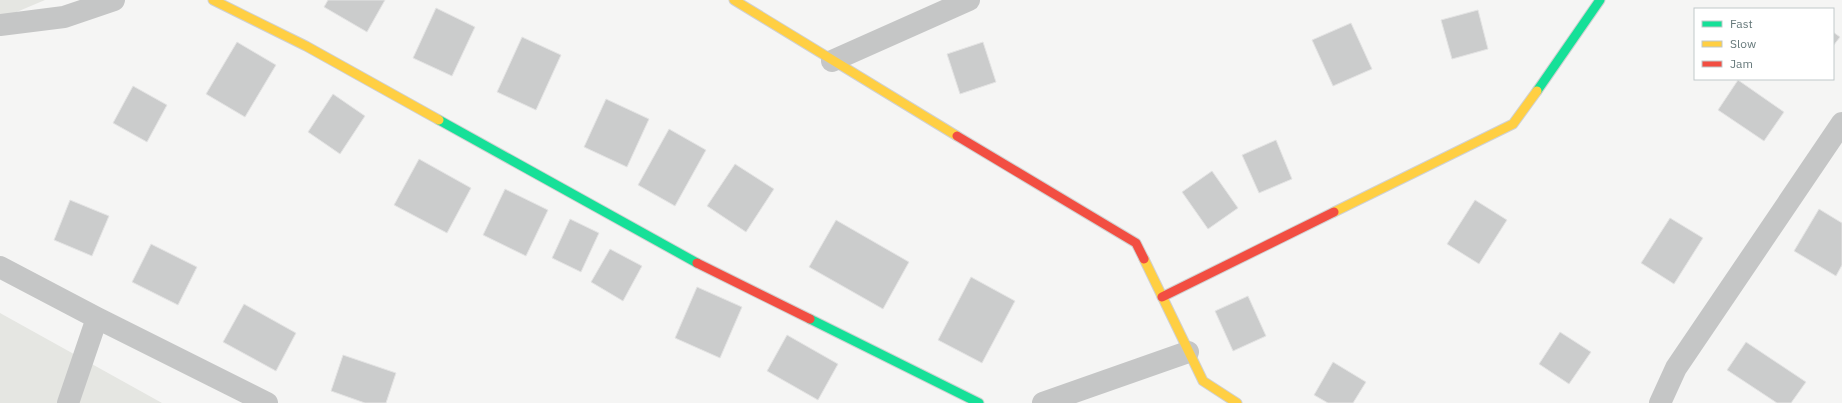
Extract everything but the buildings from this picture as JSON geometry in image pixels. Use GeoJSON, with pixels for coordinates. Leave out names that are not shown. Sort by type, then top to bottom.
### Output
{"type":"FeatureCollection","features":[{"type":"Feature","properties":{"kind":"street"},"geometry":{"type":"LineString","coordinates":[[0,26],[64,17],[114,0]]}},
{"type":"Feature","properties":{"kind":"street"},"geometry":{"type":"LineString","coordinates":[[213,0],[306,46],[671,250],[980,403]]}},
{"type":"Feature","properties":{"kind":"street"},"geometry":{"type":"LineString","coordinates":[[734,0],[832,61],[1136,243],[1203,381],[1237,403]]}},
{"type":"Feature","properties":{"kind":"street"},"geometry":{"type":"LineString","coordinates":[[832,61],[969,0]]}},
{"type":"Feature","properties":{"kind":"street"},"geometry":{"type":"LineString","coordinates":[[1162,297],[1513,124],[1585,24],[1600,0]]}},
{"type":"Feature","properties":{"kind":"street"},"geometry":{"type":"LineString","coordinates":[[1660,403],[1676,368],[1842,123]]}},
{"type":"Feature","properties":{"kind":"street"},"geometry":{"type":"LineString","coordinates":[[0,267],[97,318],[267,403]]}},
{"type":"Feature","properties":{"kind":"street"},"geometry":{"type":"LineString","coordinates":[[68,403],[97,318]]}},
{"type":"Feature","properties":{"kind":"street"},"geometry":{"type":"LineString","coordinates":[[1043,403],[1188,352]]}},
{"type":"Feature","properties":{"kind":"shaded area"},"geometry":{"type":"Polygon","coordinates":[[[0,0],[45,0],[0,19],[0,0]]]}},
{"type":"Feature","properties":{"kind":"shaded area"},"geometry":{"type":"Polygon","coordinates":[[[0,313],[162,403],[0,403],[0,313]]]}},
{"type":"Feature","properties":{"kind":"traffic: fast"},"geometry":{"type":"LineString","coordinates":[[1537,91],[1600,0]]}},
{"type":"Feature","properties":{"kind":"traffic: fast"},"geometry":{"type":"LineString","coordinates":[[439,120],[697,263]]}},
{"type":"Feature","properties":{"kind":"traffic: fast"},"geometry":{"type":"LineString","coordinates":[[810,319],[979,403]]}},
{"type":"Feature","properties":{"kind":"traffic: slow"},"geometry":{"type":"LineString","coordinates":[[213,0],[306,46],[439,120]]}},
{"type":"Feature","properties":{"kind":"traffic: slow"},"geometry":{"type":"LineString","coordinates":[[734,0],[957,136]]}},
{"type":"Feature","properties":{"kind":"traffic: slow"},"geometry":{"type":"LineString","coordinates":[[1334,212],[1513,124],[1537,91]]}},
{"type":"Feature","properties":{"kind":"traffic: slow"},"geometry":{"type":"LineString","coordinates":[[1144,259],[1203,381],[1237,403]]}},
{"type":"Feature","properties":{"kind":"traffic: jam"},"geometry":{"type":"LineString","coordinates":[[957,136],[1136,243],[1144,259]]}},
{"type":"Feature","properties":{"kind":"traffic: jam"},"geometry":{"type":"LineString","coordinates":[[1162,297],[1334,212]]}},
{"type":"Feature","properties":{"kind":"traffic: jam"},"geometry":{"type":"LineString","coordinates":[[697,263],[810,319]]}}]}
